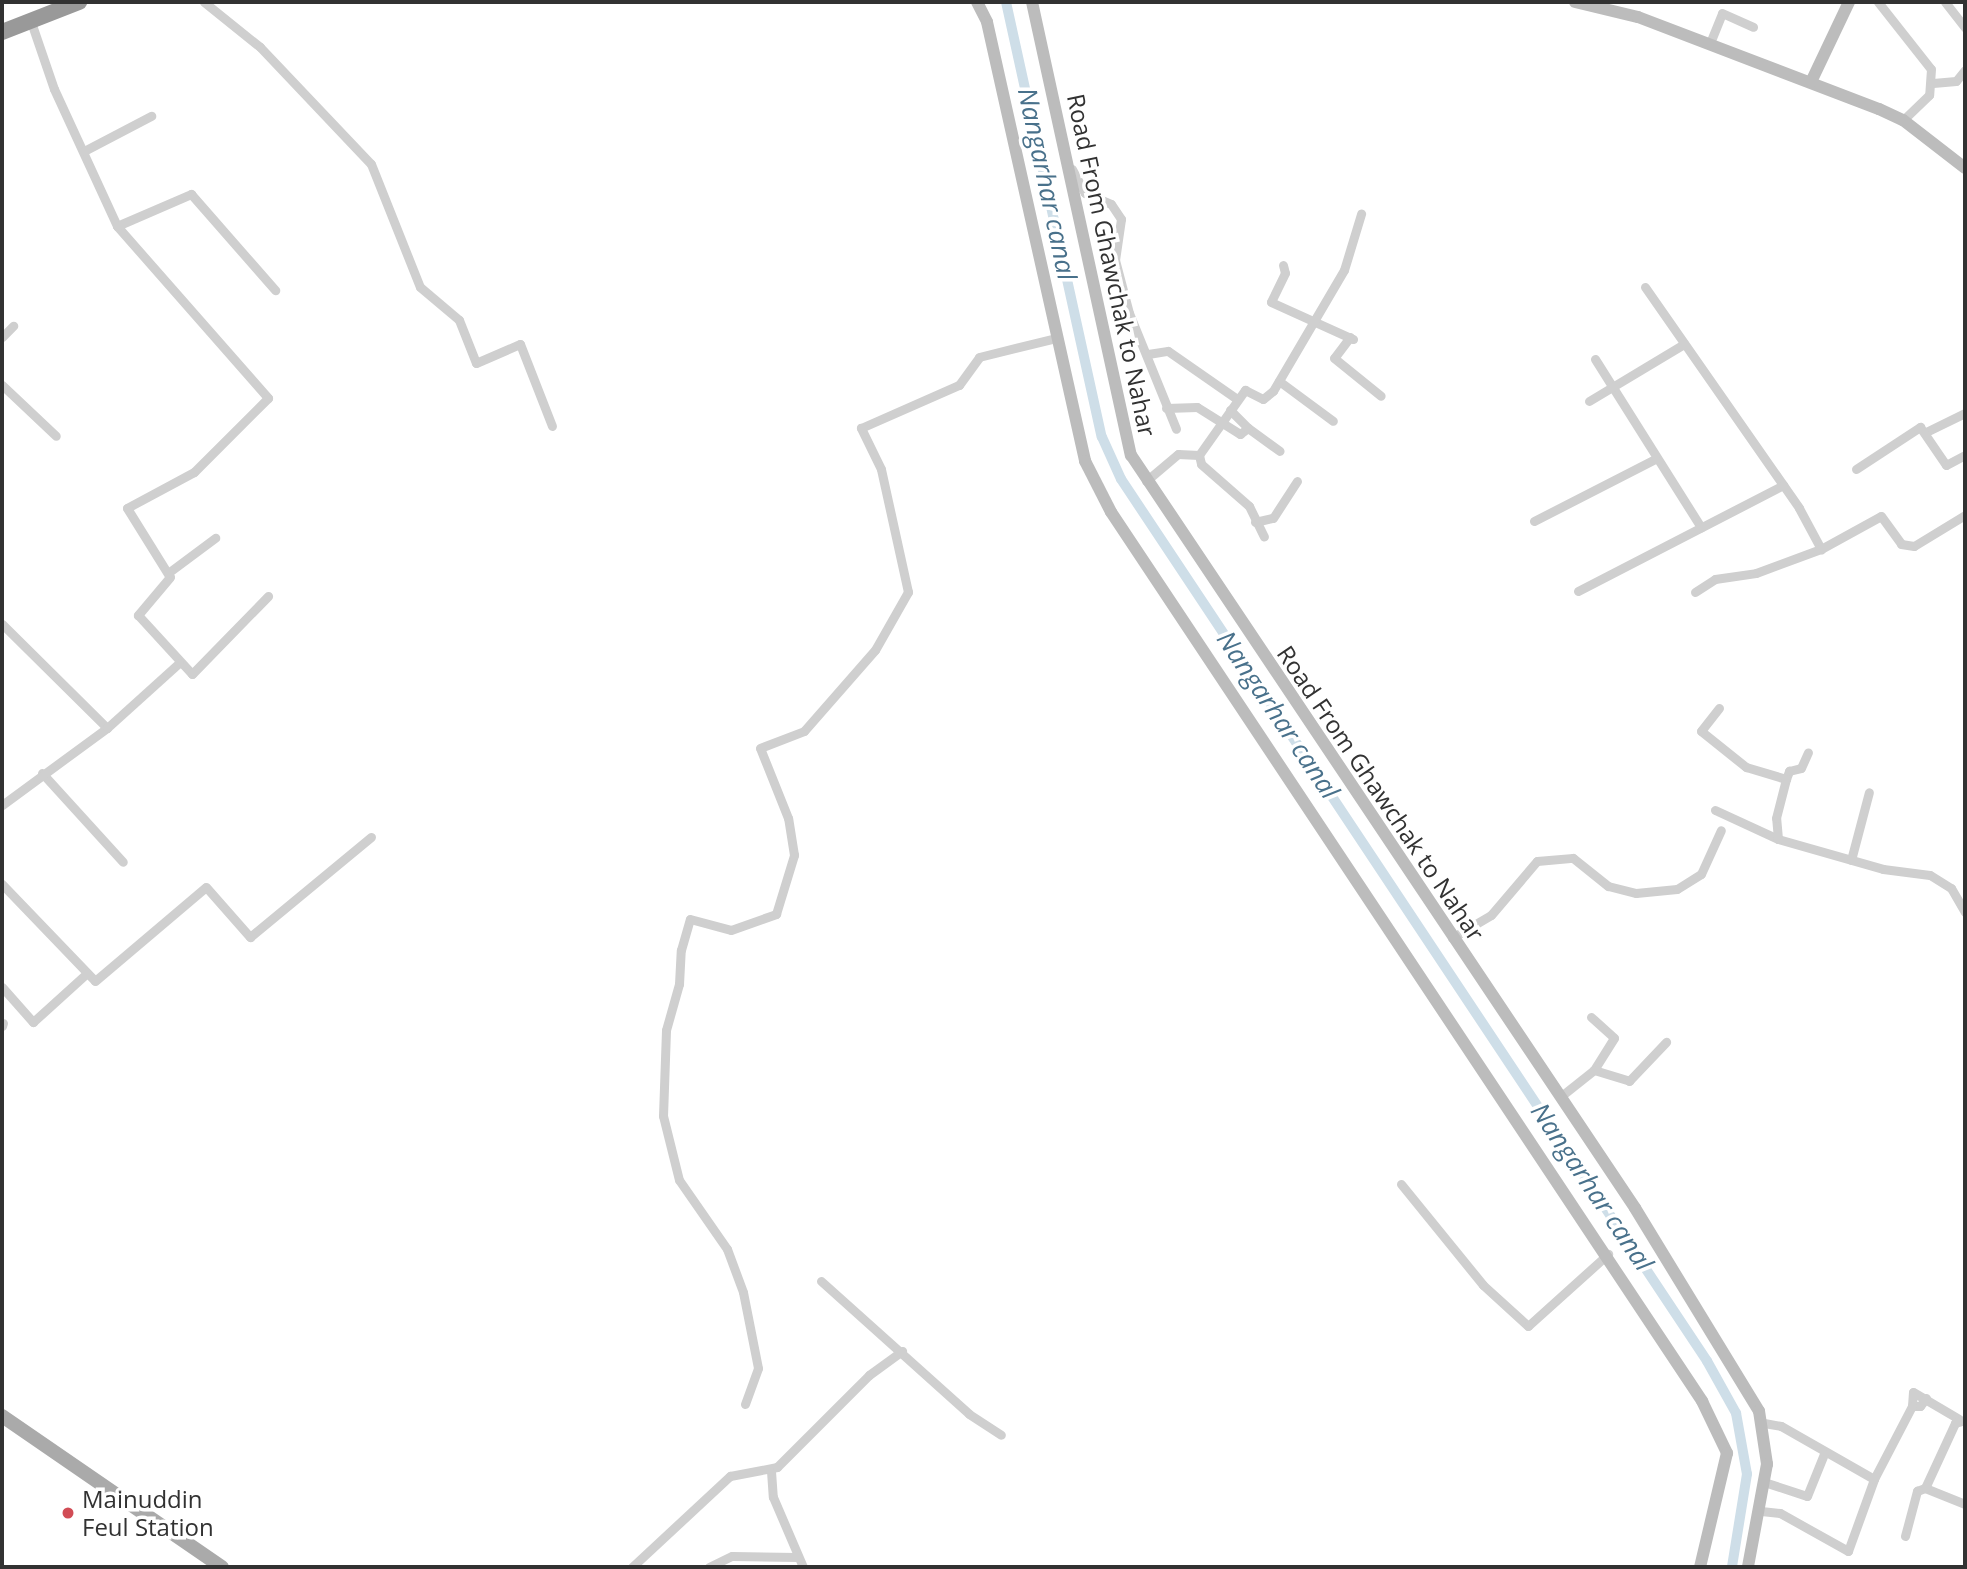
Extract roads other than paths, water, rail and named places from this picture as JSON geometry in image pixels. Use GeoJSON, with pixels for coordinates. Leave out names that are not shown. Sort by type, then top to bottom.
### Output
{"type":"FeatureCollection","features":[{"type":"Feature","properties":{"kind":"highway"},"geometry":{"type":"LineString","coordinates":[[2,32],[79,2]]}},
{"type":"Feature","properties":{"kind":"main road"},"geometry":{"type":"LineString","coordinates":[[2,1416],[222,1567]]}},
{"type":"Feature","properties":{"kind":"street"},"geometry":{"type":"LineString","coordinates":[[204,2],[260,47],[371,164],[420,286],[459,320],[476,363],[520,344],[552,426]]}},
{"type":"Feature","properties":{"kind":"street"},"geometry":{"type":"LineString","coordinates":[[977,2],[987,22],[1085,461],[1111,512],[1608,1254],[1702,1401],[1727,1453],[1700,1567]]}},
{"type":"Feature","properties":{"kind":"street","name":"Road From Ghawchak to Nahar"},"geometry":{"type":"LineString","coordinates":[[1032,2],[1047,51],[1065,155],[1115,400],[1131,455],[1715,1334],[1764,1423],[1761,1511],[1748,1567]]}},
{"type":"Feature","properties":{"kind":"street"},"geometry":{"type":"LineString","coordinates":[[1574,2],[1710,43],[1903,120],[1965,168]]}},
{"type":"Feature","properties":{"kind":"street"},"geometry":{"type":"LineString","coordinates":[[1811,82],[1849,2]]}},
{"type":"Feature","properties":{"kind":"street"},"geometry":{"type":"LineString","coordinates":[[1878,2],[1931,69],[1933,83]]}},
{"type":"Feature","properties":{"kind":"street"},"geometry":{"type":"LineString","coordinates":[[1945,2],[1965,29]]}},
{"type":"Feature","properties":{"kind":"street"},"geometry":{"type":"LineString","coordinates":[[1710,43],[1722,13],[1753,27]]}},
{"type":"Feature","properties":{"kind":"street"},"geometry":{"type":"LineString","coordinates":[[30,19],[83,151],[117,226],[268,398],[194,472],[126,510],[168,573],[169,579],[138,613],[179,663],[193,674],[268,596]]}},
{"type":"Feature","properties":{"kind":"street"},"geometry":{"type":"LineString","coordinates":[[1903,120],[1933,83],[1956,81],[1965,70]]}},
{"type":"Feature","properties":{"kind":"street"},"geometry":{"type":"LineString","coordinates":[[83,151],[151,116]]}},
{"type":"Feature","properties":{"kind":"street"},"geometry":{"type":"LineString","coordinates":[[1065,155],[1085,193],[1111,204],[1121,219],[1115,260],[1129,313],[1148,354],[1176,429]]}},
{"type":"Feature","properties":{"kind":"street"},"geometry":{"type":"LineString","coordinates":[[117,226],[191,194],[275,290]]}},
{"type":"Feature","properties":{"kind":"street"},"geometry":{"type":"LineString","coordinates":[[1264,537],[1249,506],[1201,464],[1199,455],[1245,390],[1264,398],[1279,381],[1344,270],[1361,214]]}},
{"type":"Feature","properties":{"kind":"street"},"geometry":{"type":"LineString","coordinates":[[1283,265],[1285,273],[1271,302],[1315,318],[1352,338],[1334,358],[1381,396]]}},
{"type":"Feature","properties":{"kind":"street"},"geometry":{"type":"LineString","coordinates":[[1645,287],[1783,485],[1821,550]]}},
{"type":"Feature","properties":{"kind":"street"},"geometry":{"type":"LineString","coordinates":[[2,337],[13,326]]}},
{"type":"Feature","properties":{"kind":"street"},"geometry":{"type":"LineString","coordinates":[[745,1404],[758,1367],[743,1292],[727,1250],[679,1180],[663,1116],[666,1030],[680,984],[681,950],[690,919],[731,930],[776,914],[794,855],[788,818],[760,748],[804,731],[875,650],[908,592],[881,469],[860,428],[959,385],[979,357],[1056,338]]}},
{"type":"Feature","properties":{"kind":"street"},"geometry":{"type":"LineString","coordinates":[[1589,401],[1684,345]]}},
{"type":"Feature","properties":{"kind":"street"},"geometry":{"type":"LineString","coordinates":[[1148,354],[1168,351],[1237,400]]}},
{"type":"Feature","properties":{"kind":"street"},"geometry":{"type":"LineString","coordinates":[[1595,359],[1655,459],[1701,527]]}},
{"type":"Feature","properties":{"kind":"street"},"geometry":{"type":"LineString","coordinates":[[1279,381],[1333,421]]}},
{"type":"Feature","properties":{"kind":"street"},"geometry":{"type":"LineString","coordinates":[[2,385],[56,436]]}},
{"type":"Feature","properties":{"kind":"street"},"geometry":{"type":"LineString","coordinates":[[1166,408],[1197,407],[1221,425],[1240,434],[1248,428]]}},
{"type":"Feature","properties":{"kind":"street"},"geometry":{"type":"LineString","coordinates":[[1230,410],[1248,428],[1280,452]]}},
{"type":"Feature","properties":{"kind":"street"},"geometry":{"type":"LineString","coordinates":[[1926,432],[1965,413]]}},
{"type":"Feature","properties":{"kind":"street"},"geometry":{"type":"LineString","coordinates":[[1856,469],[1920,427],[1926,432],[1946,465],[1965,455]]}},
{"type":"Feature","properties":{"kind":"street"},"geometry":{"type":"LineString","coordinates":[[1146,481],[1178,454],[1199,455]]}},
{"type":"Feature","properties":{"kind":"street"},"geometry":{"type":"LineString","coordinates":[[1534,521],[1655,459]]}},
{"type":"Feature","properties":{"kind":"street"},"geometry":{"type":"LineString","coordinates":[[1255,522],[1273,518],[1297,481]]}},
{"type":"Feature","properties":{"kind":"street"},"geometry":{"type":"LineString","coordinates":[[1578,591],[1783,485]]}},
{"type":"Feature","properties":{"kind":"street"},"geometry":{"type":"LineString","coordinates":[[1695,592],[1715,579],[1756,573],[1821,550],[1881,516],[1901,544],[1914,546],[1965,515]]}},
{"type":"Feature","properties":{"kind":"street"},"geometry":{"type":"LineString","coordinates":[[168,573],[215,538]]}},
{"type":"Feature","properties":{"kind":"street"},"geometry":{"type":"LineString","coordinates":[[2,624],[107,728]]}},
{"type":"Feature","properties":{"kind":"street"},"geometry":{"type":"LineString","coordinates":[[2,805],[42,773],[107,728],[179,663]]}},
{"type":"Feature","properties":{"kind":"street"},"geometry":{"type":"LineString","coordinates":[[1719,708],[1701,730],[1746,767],[1786,779]]}},
{"type":"Feature","properties":{"kind":"street"},"geometry":{"type":"LineString","coordinates":[[1778,839],[1776,818],[1786,779],[1789,771],[1801,768],[1808,752]]}},
{"type":"Feature","properties":{"kind":"street"},"geometry":{"type":"LineString","coordinates":[[42,773],[123,862]]}},
{"type":"Feature","properties":{"kind":"street"},"geometry":{"type":"LineString","coordinates":[[1851,860],[1869,792]]}},
{"type":"Feature","properties":{"kind":"street"},"geometry":{"type":"LineString","coordinates":[[1715,810],[1778,839],[1851,860],[1930,875],[1951,887],[1965,912]]}},
{"type":"Feature","properties":{"kind":"street"},"geometry":{"type":"LineString","coordinates":[[1452,938],[1491,915],[1537,861],[1573,858],[1608,886],[1636,893],[1677,889],[1701,874],[1721,830]]}},
{"type":"Feature","properties":{"kind":"street"},"geometry":{"type":"LineString","coordinates":[[2,884],[96,981],[206,887],[247,935],[253,935],[371,837]]}},
{"type":"Feature","properties":{"kind":"street"},"geometry":{"type":"LineString","coordinates":[[2,987],[33,1022],[87,973]]}},
{"type":"Feature","properties":{"kind":"street"},"geometry":{"type":"LineString","coordinates":[[1560,1097],[1594,1070],[1614,1038],[1591,1017]]}},
{"type":"Feature","properties":{"kind":"street"},"geometry":{"type":"LineString","coordinates":[[1594,1070],[1629,1081],[1666,1042]]}},
{"type":"Feature","properties":{"kind":"street"},"geometry":{"type":"LineString","coordinates":[[1401,1184],[1483,1285],[1528,1326],[1608,1254]]}},
{"type":"Feature","properties":{"kind":"street"},"geometry":{"type":"LineString","coordinates":[[821,1281],[969,1414],[1001,1435]]}},
{"type":"Feature","properties":{"kind":"street"},"geometry":{"type":"LineString","coordinates":[[632,1567],[730,1476],[771,1471],[869,1374],[902,1351]]}},
{"type":"Feature","properties":{"kind":"street"},"geometry":{"type":"LineString","coordinates":[[1761,1511],[1780,1513],[1848,1551],[1874,1479],[1912,1406],[1913,1392],[1962,1419],[1925,1488],[1914,1497],[1905,1536]]}},
{"type":"Feature","properties":{"kind":"street"},"geometry":{"type":"LineString","coordinates":[[1912,1406],[1920,1406],[1926,1398]]}},
{"type":"Feature","properties":{"kind":"street"},"geometry":{"type":"LineString","coordinates":[[1764,1423],[1781,1426],[1824,1454],[1874,1479]]}},
{"type":"Feature","properties":{"kind":"street"},"geometry":{"type":"LineString","coordinates":[[1764,1482],[1807,1496],[1824,1454]]}},
{"type":"Feature","properties":{"kind":"street"},"geometry":{"type":"LineString","coordinates":[[771,1471],[773,1497],[803,1567]]}},
{"type":"Feature","properties":{"kind":"street"},"geometry":{"type":"LineString","coordinates":[[1925,1488],[1965,1504]]}},
{"type":"Feature","properties":{"kind":"street"},"geometry":{"type":"LineString","coordinates":[[709,1567],[732,1556],[797,1557]]}},
{"type":"Feature","properties":{"kind":"waterway","name":"Nangarhar canal"},"geometry":{"type":"LineString","coordinates":[[1006,2],[1102,437],[1121,479],[1707,1361],[1736,1413],[1747,1474],[1732,1567]]}},
{"type":"Feature","properties":{"kind":"place","name":"Mainuddin Feul Station"},"geometry":{"type":"Point","coordinates":[68,1513]}}]}
